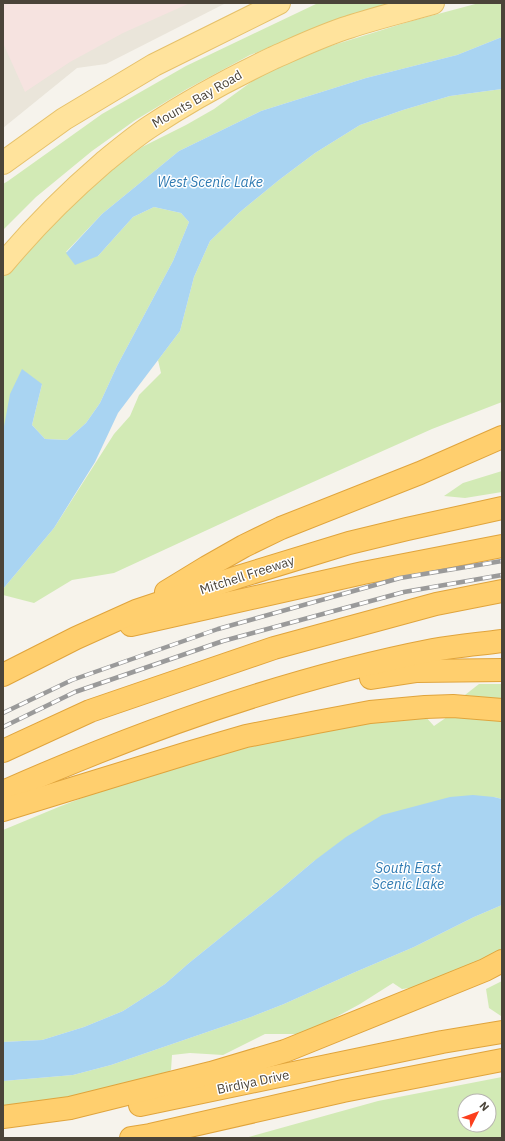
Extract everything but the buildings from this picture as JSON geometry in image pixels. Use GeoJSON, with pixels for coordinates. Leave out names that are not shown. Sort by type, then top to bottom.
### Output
{"type":"FeatureCollection","features":[{"type":"Feature","properties":{"kind":"highway"},"geometry":{"type":"LineString","coordinates":[[136,611],[207,566],[281,528],[420,473],[502,437]]}},
{"type":"Feature","properties":{"kind":"highway"},"geometry":{"type":"LineString","coordinates":[[420,473],[502,448]]}},
{"type":"Feature","properties":{"kind":"highway","name":"Mitchell Freeway"},"geometry":{"type":"LineString","coordinates":[[3,675],[76,638],[136,611],[266,568],[349,543],[502,508]]}},
{"type":"Feature","properties":{"kind":"highway"},"geometry":{"type":"LineString","coordinates":[[76,638],[363,573],[502,546]]}},
{"type":"Feature","properties":{"kind":"highway"},"geometry":{"type":"LineString","coordinates":[[3,751],[90,711],[274,648],[436,604],[502,591]]}},
{"type":"Feature","properties":{"kind":"highway"},"geometry":{"type":"LineString","coordinates":[[3,792],[56,769],[189,718],[254,696],[350,669],[434,650],[502,641]]}},
{"type":"Feature","properties":{"kind":"highway"},"geometry":{"type":"LineString","coordinates":[[254,696],[417,671],[502,670]]}},
{"type":"Feature","properties":{"kind":"highway"},"geometry":{"type":"LineString","coordinates":[[3,810],[246,736],[370,712],[453,706],[502,710]]}},
{"type":"Feature","properties":{"kind":"highway"},"geometry":{"type":"LineString","coordinates":[[3,1118],[70,1108],[211,1073],[285,1050],[485,970],[502,961]]}},
{"type":"Feature","properties":{"kind":"highway","name":"Birdiya Drive"},"geometry":{"type":"LineString","coordinates":[[3,1124],[15,1125],[80,1117],[174,1099],[442,1042],[502,1032]]}},
{"type":"Feature","properties":{"kind":"highway"},"geometry":{"type":"LineString","coordinates":[[131,1138],[343,1091],[502,1060]]}},
{"type":"Feature","properties":{"kind":"main road"},"geometry":{"type":"LineString","coordinates":[[3,163],[64,119],[154,65],[279,3]]}},
{"type":"Feature","properties":{"kind":"main road","name":"Mounts Bay Road"},"geometry":{"type":"LineString","coordinates":[[3,264],[24,239],[73,189],[150,126],[180,107],[240,74],[299,46],[349,27],[434,3]]}},
{"type":"Feature","properties":{"kind":"shaded area"},"geometry":{"type":"Polygon","coordinates":[[[3,3],[226,3],[106,64],[77,68],[3,128],[3,3]]]}},
{"type":"Feature","properties":{"kind":"shaded area"},"geometry":{"type":"Polygon","coordinates":[[[3,3],[190,3],[123,33],[70,62],[25,92],[3,43],[3,3]]]}},
{"type":"Feature","properties":{"kind":"green space"},"geometry":{"type":"Polygon","coordinates":[[[318,3],[396,3],[335,22],[250,55],[187,89],[134,121],[92,151],[36,197],[3,230],[3,184],[102,114],[186,66],[318,3]]]}},
{"type":"Feature","properties":{"kind":"green space"},"geometry":{"type":"Polygon","coordinates":[[[479,3],[502,3],[502,37],[457,55],[366,78],[261,111],[179,151],[102,214],[66,252],[98,256],[133,217],[154,207],[181,213],[189,222],[173,261],[117,366],[100,403],[86,423],[67,440],[45,439],[32,425],[42,384],[3,432],[3,272],[86,189],[142,147],[214,109],[261,75],[327,47],[408,22],[479,3]]]}},
{"type":"Feature","properties":{"kind":"green space"},"geometry":{"type":"Polygon","coordinates":[[[502,89],[502,402],[432,429],[114,573],[72,580],[34,603],[3,595],[3,589],[54,528],[114,434],[130,416],[139,395],[161,373],[158,360],[180,331],[194,277],[210,241],[240,212],[279,180],[315,153],[360,125],[450,96],[502,89]]]}},
{"type":"Feature","properties":{"kind":"green space"},"geometry":{"type":"Polygon","coordinates":[[[502,471],[502,492],[465,498],[444,496],[463,483],[502,471]]]}},
{"type":"Feature","properties":{"kind":"green space"},"geometry":{"type":"Polygon","coordinates":[[[479,684],[502,684],[502,700],[465,695],[479,684]]]}},
{"type":"Feature","properties":{"kind":"green space"},"geometry":{"type":"Polygon","coordinates":[[[460,708],[502,720],[502,799],[494,797],[314,861],[165,984],[123,1011],[84,1027],[42,1040],[3,1042],[3,830],[150,772],[331,723],[424,715],[434,726],[460,708]]]}},
{"type":"Feature","properties":{"kind":"green space"},"geometry":{"type":"Polygon","coordinates":[[[502,905],[502,953],[435,985],[402,989],[393,983],[360,1004],[305,1034],[265,1034],[223,1055],[190,1053],[172,1055],[171,1070],[152,1083],[49,1102],[3,1107],[3,1081],[73,1075],[111,1065],[251,1017],[414,947],[474,917],[502,905]]]}},
{"type":"Feature","properties":{"kind":"green space"},"geometry":{"type":"Polygon","coordinates":[[[502,981],[501,1016],[489,1008],[486,989],[502,981]]]}},
{"type":"Feature","properties":{"kind":"green space"},"geometry":{"type":"Polygon","coordinates":[[[502,1077],[502,1138],[245,1138],[378,1101],[502,1077]]]}},
{"type":"Feature","properties":{"kind":"water","name":"West Scenic Lake"},"geometry":{"type":"Polygon","coordinates":[[[502,37],[502,89],[450,96],[360,125],[315,153],[279,180],[240,212],[210,241],[194,277],[180,331],[118,413],[95,462],[54,528],[3,589],[3,432],[10,394],[22,369],[42,384],[32,425],[45,439],[67,440],[86,423],[100,403],[117,366],[173,261],[189,222],[181,213],[154,207],[133,217],[98,256],[75,265],[66,253],[102,214],[179,151],[261,111],[366,78],[457,55],[502,37]]]}},
{"type":"Feature","properties":{"kind":"water","name":"South East Scenic Lake"},"geometry":{"type":"Polygon","coordinates":[[[473,795],[502,799],[502,905],[474,917],[414,947],[251,1017],[111,1065],[73,1075],[3,1081],[3,1042],[42,1040],[84,1027],[123,1011],[165,984],[314,861],[346,837],[382,815],[450,797],[473,795]]]}},
{"type":"Feature","properties":{"kind":"railway"},"geometry":{"type":"LineString","coordinates":[[3,713],[72,680],[218,629],[400,578],[502,561]]}},
{"type":"Feature","properties":{"kind":"railway"},"geometry":{"type":"LineString","coordinates":[[3,727],[75,692],[223,641],[404,592],[502,575]]}}]}
